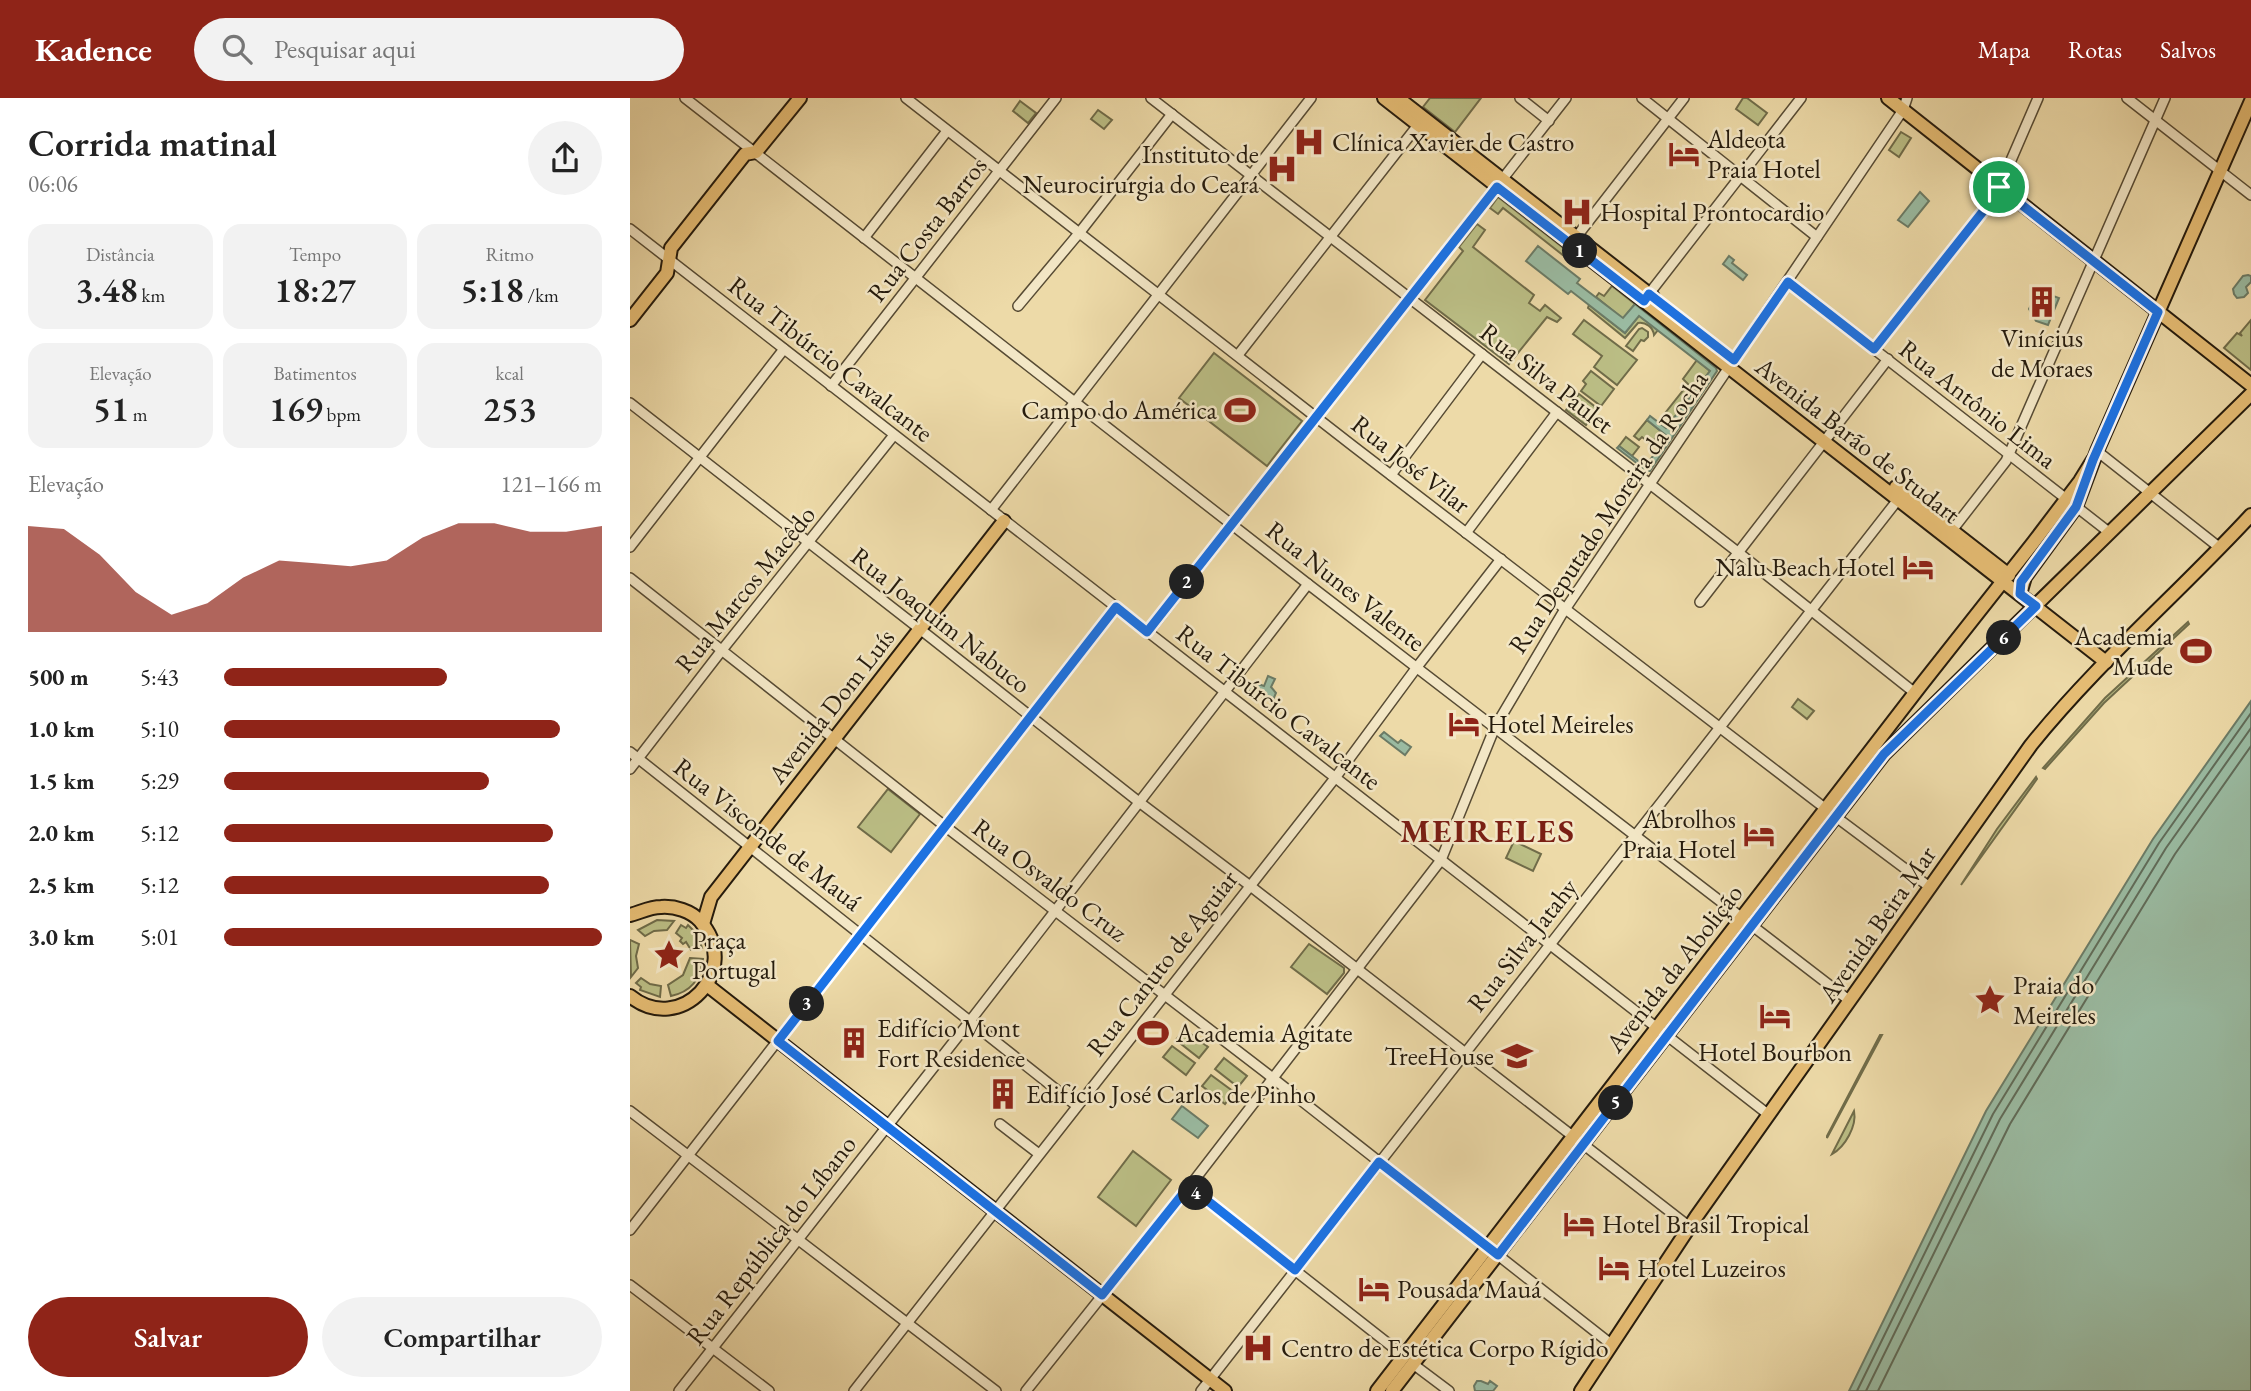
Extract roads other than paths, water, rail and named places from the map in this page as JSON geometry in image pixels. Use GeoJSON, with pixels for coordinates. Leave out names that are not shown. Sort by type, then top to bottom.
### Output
{"type":"FeatureCollection","features":[{"type":"Feature","properties":{"kind":"main road"},"geometry":{"type":"LineString","coordinates":[[630,320],[667,273],[671,248],[745,154],[756,152],[800,98]]}},
{"type":"Feature","properties":{"kind":"main road","name":"Avenida Barão de Studart"},"geometry":{"type":"LineString","coordinates":[[1384,98],[1500,183]]}},
{"type":"Feature","properties":{"kind":"main road","name":"Avenida Barão de Studart"},"geometry":{"type":"LineString","coordinates":[[1398,98],[1500,183],[2007,578],[2020,594],[2106,662]]}},
{"type":"Feature","properties":{"kind":"main road"},"geometry":{"type":"LineString","coordinates":[[1888,98],[1905,104],[1999,187],[2251,385]]}},
{"type":"Feature","properties":{"kind":"main road"},"geometry":{"type":"LineString","coordinates":[[2020,594],[2025,577],[2071,503],[2095,455],[2251,101]]}},
{"type":"Feature","properties":{"kind":"main road","name":"Avenida da Abolição"},"geometry":{"type":"LineString","coordinates":[[1831,813],[1884,754],[2251,394]]}},
{"type":"Feature","properties":{"kind":"main road","name":"Avenida da Abolição"},"geometry":{"type":"LineString","coordinates":[[1377,1391],[1409,1360],[1831,813],[1915,693],[2071,503]]}},
{"type":"Feature","properties":{"kind":"main road","name":"Avenida Beira Mar"},"geometry":{"type":"LineString","coordinates":[[1581,1391],[1769,1115],[2031,745],[2066,703],[2251,515]]}},
{"type":"Feature","properties":{"kind":"main road","name":"Avenida Dom Luís"},"geometry":{"type":"LineString","coordinates":[[703,924],[708,901],[1004,521]]}},
{"type":"Feature","properties":{"kind":"main road"},"geometry":{"type":"LineString","coordinates":[[630,915],[649,909],[670,907],[690,912],[709,932],[715,954],[707,985],[698,995],[678,1006],[663,1009],[636,1006],[630,996]]}},
{"type":"Feature","properties":{"kind":"main road"},"geometry":{"type":"LineString","coordinates":[[707,985],[1225,1391]]}},
{"type":"Feature","properties":{"kind":"main road","name":"Avenida da Abolição"},"geometry":{"type":"LineString","coordinates":[[1392,1391],[1409,1360]]}},
{"type":"Feature","properties":{"kind":"street","name":"Rua Nunes Valente"},"geometry":{"type":"LineString","coordinates":[[685,98],[1308,584],[1850,1001]]}},
{"type":"Feature","properties":{"kind":"street","name":"Rua José Vilar"},"geometry":{"type":"LineString","coordinates":[[906,98],[1466,533],[1931,888]]}},
{"type":"Feature","properties":{"kind":"street","name":"Rua Costa Barros"},"geometry":{"type":"LineString","coordinates":[[831,386],[1056,98]]}},
{"type":"Feature","properties":{"kind":"street","name":"Rua Silva Paulet"},"geometry":{"type":"LineString","coordinates":[[1152,98],[1739,553],[1915,693]]}},
{"type":"Feature","properties":{"kind":"street"},"geometry":{"type":"LineString","coordinates":[[991,510],[1311,98]]}},
{"type":"Feature","properties":{"kind":"street"},"geometry":{"type":"LineString","coordinates":[[1520,98],[1549,121]]}},
{"type":"Feature","properties":{"kind":"street"},"geometry":{"type":"LineString","coordinates":[[1147,632],[1566,98]]}},
{"type":"Feature","properties":{"kind":"street"},"geometry":{"type":"LineString","coordinates":[[1642,98],[1817,237]]}},
{"type":"Feature","properties":{"kind":"street"},"geometry":{"type":"LineString","coordinates":[[1573,240],[1684,98]]}},
{"type":"Feature","properties":{"kind":"street"},"geometry":{"type":"LineString","coordinates":[[1646,298],[1801,98]]}},
{"type":"Feature","properties":{"kind":"street"},"geometry":{"type":"LineString","coordinates":[[1874,349],[1996,195],[2038,98]]}},
{"type":"Feature","properties":{"kind":"street"},"geometry":{"type":"LineString","coordinates":[[2127,98],[2251,195]]}},
{"type":"Feature","properties":{"kind":"street"},"geometry":{"type":"LineString","coordinates":[[1950,534],[2005,462],[2165,98]]}},
{"type":"Feature","properties":{"kind":"street","name":"Rua Deputado Moreira da Rocha"},"geometry":{"type":"LineString","coordinates":[[1026,1391],[1189,1186],[1441,860],[1494,727],[1566,609],[1905,104]]}},
{"type":"Feature","properties":{"kind":"street"},"geometry":{"type":"LineString","coordinates":[[1018,306],[1080,232],[1171,114]]}},
{"type":"Feature","properties":{"kind":"street"},"geometry":{"type":"LineString","coordinates":[[1238,355],[1419,125]]}},
{"type":"Feature","properties":{"kind":"street"},"geometry":{"type":"LineString","coordinates":[[864,238],[947,131]]}},
{"type":"Feature","properties":{"kind":"street","name":"Rua Tibúrcio Cavalcante"},"geometry":{"type":"LineString","coordinates":[[630,229],[1769,1115]]}},
{"type":"Feature","properties":{"kind":"street","name":"Rua Antônio Lima"},"geometry":{"type":"LineString","coordinates":[[1788,282],[2110,533]]}},
{"type":"Feature","properties":{"kind":"street"},"geometry":{"type":"LineString","coordinates":[[630,547],[784,349]]}},
{"type":"Feature","properties":{"kind":"street"},"geometry":{"type":"LineString","coordinates":[[1391,475],[1482,354]]}},
{"type":"Feature","properties":{"kind":"street"},"geometry":{"type":"LineString","coordinates":[[1700,602],[1888,359]]}},
{"type":"Feature","properties":{"kind":"street","name":"Rua Joaquim Nabuco"},"geometry":{"type":"LineString","coordinates":[[630,404],[1139,803],[1249,885],[1691,1228]]}},
{"type":"Feature","properties":{"kind":"street"},"geometry":{"type":"LineString","coordinates":[[1466,533],[1557,412]]}},
{"type":"Feature","properties":{"kind":"street","name":"Rua Marcos Macêdo"},"geometry":{"type":"LineString","coordinates":[[630,769],[894,435]]}},
{"type":"Feature","properties":{"kind":"street"},"geometry":{"type":"LineString","coordinates":[[2095,455],[2220,548]]}},
{"type":"Feature","properties":{"kind":"street","name":"Rua Silva Jatahy"},"geometry":{"type":"LineString","coordinates":[[1201,1391],[1901,496]]}},
{"type":"Feature","properties":{"kind":"street","name":"Rua Canuto de Aguiar"},"geometry":{"type":"LineString","coordinates":[[854,1391],[1335,778],[1501,559]]}},
{"type":"Feature","properties":{"kind":"street","name":"Rua Osvaldo Cruz"},"geometry":{"type":"LineString","coordinates":[[630,578],[1611,1344]]}},
{"type":"Feature","properties":{"kind":"street","name":"Rua República do Líbano"},"geometry":{"type":"LineString","coordinates":[[679,1391],[1308,584]]}},
{"type":"Feature","properties":{"kind":"street"},"geometry":{"type":"LineString","coordinates":[[630,1230],[1116,607]]}},
{"type":"Feature","properties":{"kind":"street","name":"Rua Visconde de Mauá"},"geometry":{"type":"LineString","coordinates":[[630,752],[1077,1106]]}},
{"type":"Feature","properties":{"kind":"street"},"geometry":{"type":"LineString","coordinates":[[630,1111],[996,1391]]}},
{"type":"Feature","properties":{"kind":"street"},"geometry":{"type":"LineString","coordinates":[[1000,1124],[1039,1154]]}},
{"type":"Feature","properties":{"kind":"street"},"geometry":{"type":"LineString","coordinates":[[1189,1186],[1449,1391]]}},
{"type":"Feature","properties":{"kind":"street"},"geometry":{"type":"LineString","coordinates":[[630,1284],[769,1391]]}},
{"type":"Feature","properties":{"kind":"water"},"geometry":{"type":"Polygon","coordinates":[[[1920,192],[1929,201],[1908,227],[1898,220],[1920,192]]]}},
{"type":"Feature","properties":{"kind":"water"},"geometry":{"type":"Polygon","coordinates":[[[1538,246],[1580,279],[1577,283],[1623,318],[1635,304],[1716,368],[1717,371],[1650,471],[1617,448],[1619,446],[1645,466],[1668,437],[1647,420],[1650,416],[1666,428],[1710,371],[1639,316],[1625,333],[1571,291],[1568,294],[1526,261],[1538,246]]]}},
{"type":"Feature","properties":{"kind":"water"},"geometry":{"type":"Polygon","coordinates":[[[1729,256],[1734,260],[1732,263],[1747,275],[1743,280],[1723,264],[1729,256]]]}},
{"type":"Feature","properties":{"kind":"water"},"geometry":{"type":"Polygon","coordinates":[[[2243,276],[2251,276],[2251,282],[2246,287],[2248,293],[2237,298],[2233,289],[2243,276]]]}},
{"type":"Feature","properties":{"kind":"water"},"geometry":{"type":"Polygon","coordinates":[[[2042,292],[2059,298],[2048,325],[2036,321],[2029,309],[2035,297],[2042,292]]]}},
{"type":"Feature","properties":{"kind":"water"},"geometry":{"type":"Polygon","coordinates":[[[1268,676],[1275,679],[1271,687],[1276,693],[1273,700],[1252,694],[1248,689],[1252,682],[1264,686],[1268,676]]]}},
{"type":"Feature","properties":{"kind":"water"},"geometry":{"type":"Polygon","coordinates":[[[2251,701],[2251,1391],[1849,1391],[1986,1111],[2153,839],[2251,701]]]}},
{"type":"Feature","properties":{"kind":"water"},"geometry":{"type":"Polygon","coordinates":[[[1384,732],[1398,743],[1401,740],[1411,747],[1405,755],[1380,736],[1384,732]]]}},
{"type":"Feature","properties":{"kind":"water"},"geometry":{"type":"Polygon","coordinates":[[[1182,1106],[1208,1126],[1198,1138],[1172,1119],[1182,1106]]]}},
{"type":"Feature","properties":{"kind":"water"},"geometry":{"type":"Polygon","coordinates":[[[1477,1381],[1488,1384],[1490,1381],[1497,1386],[1493,1391],[1475,1391],[1477,1381]]]}},
{"type":"Feature","properties":{"kind":"place","name":"Clínica Xavier de Castro"},"geometry":{"type":"Point","coordinates":[1309,142]}},
{"type":"Feature","properties":{"kind":"place","name":"Aldeota Praia Hotel"},"geometry":{"type":"Point","coordinates":[1684,154]}},
{"type":"Feature","properties":{"kind":"place","name":"Instituto de Neurocirurgia do Ceará"},"geometry":{"type":"Point","coordinates":[1282,169]}},
{"type":"Feature","properties":{"kind":"place","name":"Hospital Prontocardio"},"geometry":{"type":"Point","coordinates":[1577,212]}},
{"type":"Feature","properties":{"kind":"place","name":"Vinícius de Moraes"},"geometry":{"type":"Point","coordinates":[2042,302]}},
{"type":"Feature","properties":{"kind":"place","name":"Campo do América"},"geometry":{"type":"Point","coordinates":[1240,410]}},
{"type":"Feature","properties":{"kind":"place","name":"Nalu Beach Hotel"},"geometry":{"type":"Point","coordinates":[1918,567]}},
{"type":"Feature","properties":{"kind":"place","name":"Academia Mude"},"geometry":{"type":"Point","coordinates":[2196,651]}},
{"type":"Feature","properties":{"kind":"place","name":"Hotel Meireles"},"geometry":{"type":"Point","coordinates":[1464,724]}},
{"type":"Feature","properties":{"kind":"place","name":"Abrolhos Praia Hotel"},"geometry":{"type":"Point","coordinates":[1759,834]}},
{"type":"Feature","properties":{"kind":"place","name":"Praça Portugal"},"geometry":{"type":"Point","coordinates":[669,955]}},
{"type":"Feature","properties":{"kind":"place","name":"Praia do Meireles"},"geometry":{"type":"Point","coordinates":[1990,1000]}},
{"type":"Feature","properties":{"kind":"place","name":"Hotel Bourbon"},"geometry":{"type":"Point","coordinates":[1775,1016]}},
{"type":"Feature","properties":{"kind":"place","name":"Academia Agitate"},"geometry":{"type":"Point","coordinates":[1153,1033]}},
{"type":"Feature","properties":{"kind":"place","name":"Edifício Mont Fort Residence"},"geometry":{"type":"Point","coordinates":[854,1043]}},
{"type":"Feature","properties":{"kind":"place","name":"TreeHouse"},"geometry":{"type":"Point","coordinates":[1517,1056]}},
{"type":"Feature","properties":{"kind":"place","name":"Edifício José Carlos de Pinho"},"geometry":{"type":"Point","coordinates":[1003,1094]}},
{"type":"Feature","properties":{"kind":"place","name":"Hotel Brasil Tropical"},"geometry":{"type":"Point","coordinates":[1579,1224]}},
{"type":"Feature","properties":{"kind":"place","name":"Hotel Luzeiros"},"geometry":{"type":"Point","coordinates":[1614,1268]}},
{"type":"Feature","properties":{"kind":"place","name":"Pousada Mauá"},"geometry":{"type":"Point","coordinates":[1374,1289]}},
{"type":"Feature","properties":{"kind":"place","name":"Centro de Estética Corpo Rígido"},"geometry":{"type":"Point","coordinates":[1258,1348]}},
{"type":"Feature","properties":{"kind":"district","name":"MEIRELES"},"geometry":{"type":"Point","coordinates":[1488,830]}}]}
